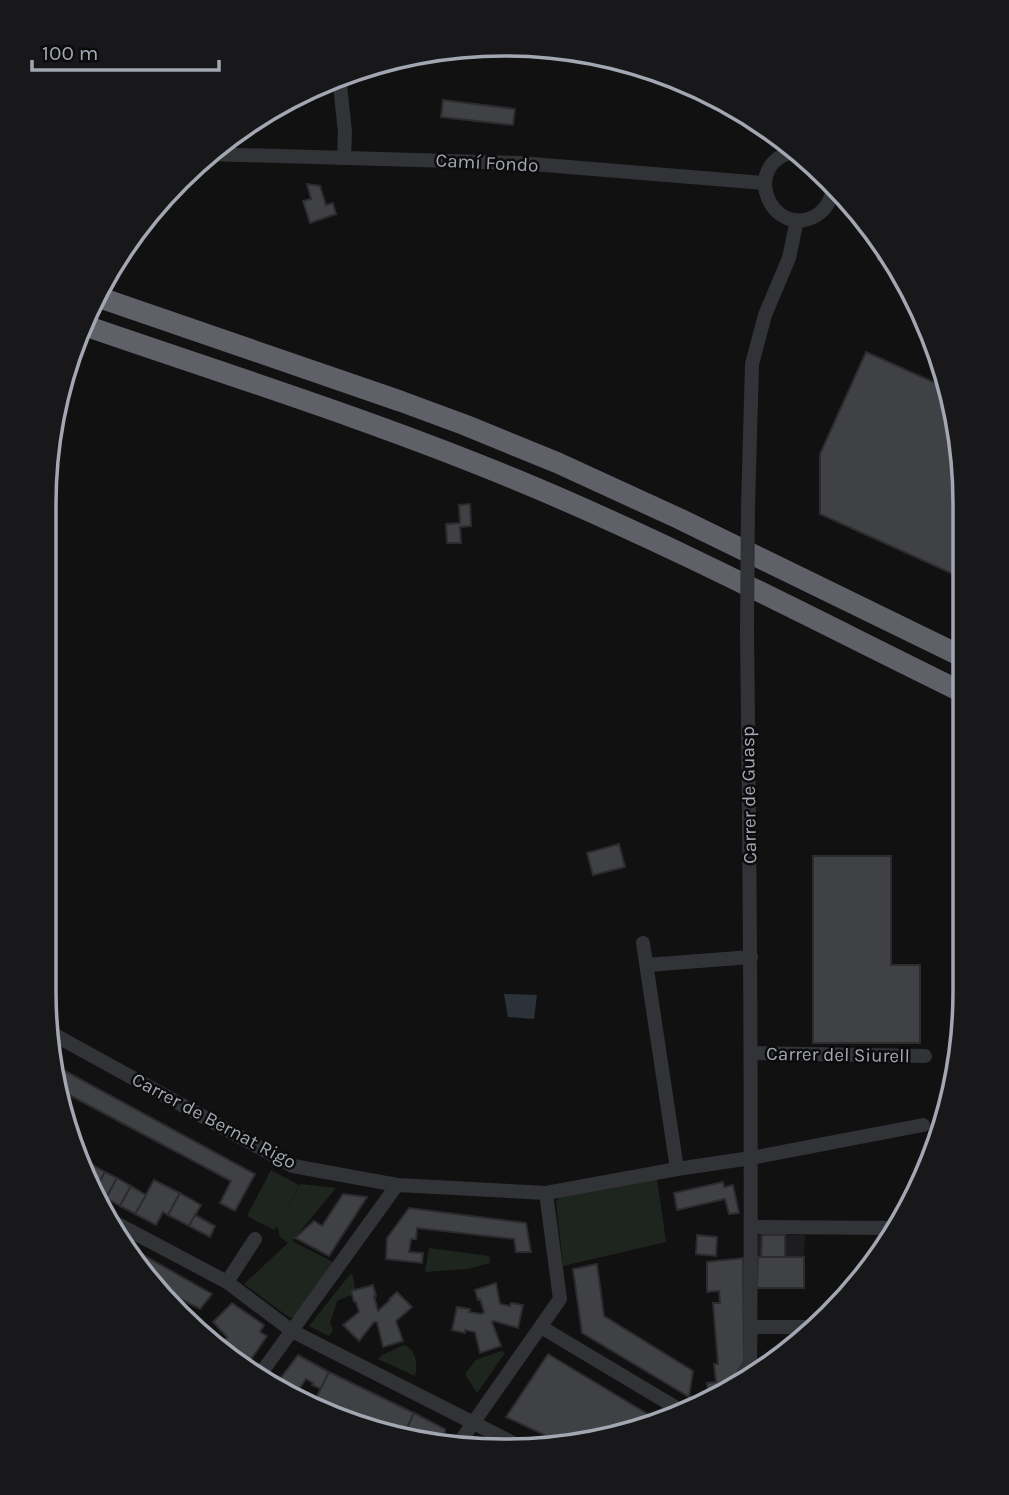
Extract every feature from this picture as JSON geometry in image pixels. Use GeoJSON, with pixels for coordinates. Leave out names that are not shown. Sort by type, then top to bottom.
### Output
{"type":"FeatureCollection","features":[{"type":"Feature","properties":{"kind":"highway"},"geometry":{"type":"LineString","coordinates":[[105,300],[379,393],[547,458],[668,513],[953,652]]}},
{"type":"Feature","properties":{"kind":"highway"},"geometry":{"type":"LineString","coordinates":[[92,328],[401,435],[516,480],[670,549],[953,688]]}},
{"type":"Feature","properties":{"kind":"street"},"geometry":{"type":"LineString","coordinates":[[340,87],[345,132],[344,158]]}},
{"type":"Feature","properties":{"kind":"street"},"geometry":{"type":"LineString","coordinates":[[785,154],[772,164],[764,183],[765,194],[777,212],[786,218],[807,219],[824,209],[832,198]]}},
{"type":"Feature","properties":{"kind":"street","name":"Camí Fondo"},"geometry":{"type":"LineString","coordinates":[[223,155],[520,163],[764,183]]}},
{"type":"Feature","properties":{"kind":"street","name":"Carrer de Guasp"},"geometry":{"type":"LineString","coordinates":[[750,1365],[751,957],[747,632],[751,364],[765,315],[789,258],[797,220]]}},
{"type":"Feature","properties":{"kind":"street"},"geometry":{"type":"LineString","coordinates":[[643,943],[677,1169]]}},
{"type":"Feature","properties":{"kind":"street"},"geometry":{"type":"LineString","coordinates":[[646,965],[751,957]]}},
{"type":"Feature","properties":{"kind":"street","name":"Carrer de Bernat Rigo"},"geometry":{"type":"LineString","coordinates":[[59,1037],[293,1166],[397,1185],[546,1193],[923,1125]]}},
{"type":"Feature","properties":{"kind":"street","name":"Carrer del Siurell"},"geometry":{"type":"LineString","coordinates":[[751,1054],[925,1056]]}},
{"type":"Feature","properties":{"kind":"street"},"geometry":{"type":"LineString","coordinates":[[264,1369],[397,1185]]}},
{"type":"Feature","properties":{"kind":"street"},"geometry":{"type":"LineString","coordinates":[[464,1437],[560,1299],[546,1193]]}},
{"type":"Feature","properties":{"kind":"street"},"geometry":{"type":"LineString","coordinates":[[124,1227],[227,1282],[292,1331],[504,1439]]}},
{"type":"Feature","properties":{"kind":"street"},"geometry":{"type":"LineString","coordinates":[[752,1227],[885,1228]]}},
{"type":"Feature","properties":{"kind":"street"},"geometry":{"type":"LineString","coordinates":[[227,1282],[255,1239]]}},
{"type":"Feature","properties":{"kind":"street"},"geometry":{"type":"LineString","coordinates":[[751,1326],[801,1327]]}},
{"type":"Feature","properties":{"kind":"street"},"geometry":{"type":"LineString","coordinates":[[541,1327],[673,1406]]}},
{"type":"Feature","properties":{"kind":"shaded area"},"geometry":{"type":"Polygon","coordinates":[[[504,994],[537,995],[534,1019],[508,1017],[504,994]]]}},
{"type":"Feature","properties":{"kind":"shaded area"},"geometry":{"type":"Polygon","coordinates":[[[271,1170],[299,1185],[278,1225],[300,1184],[336,1188],[292,1241],[335,1263],[290,1318],[244,1284],[288,1243],[280,1237],[277,1226],[274,1230],[247,1216],[271,1170]]]}},
{"type":"Feature","properties":{"kind":"shaded area"},"geometry":{"type":"Polygon","coordinates":[[[657,1179],[666,1242],[563,1266],[556,1201],[560,1197],[657,1179]]]}},
{"type":"Feature","properties":{"kind":"shaded area"},"geometry":{"type":"Polygon","coordinates":[[[758,1235],[805,1235],[804,1257],[758,1257],[758,1235]]]}},
{"type":"Feature","properties":{"kind":"shaded area"},"geometry":{"type":"Polygon","coordinates":[[[429,1248],[489,1256],[490,1263],[467,1269],[425,1272],[429,1248]]]}},
{"type":"Feature","properties":{"kind":"shaded area"},"geometry":{"type":"Polygon","coordinates":[[[351,1273],[355,1293],[337,1301],[330,1323],[333,1330],[329,1336],[309,1326],[351,1273]]]}},
{"type":"Feature","properties":{"kind":"shaded area"},"geometry":{"type":"Polygon","coordinates":[[[404,1345],[411,1350],[415,1358],[415,1376],[378,1359],[404,1345]]]}},
{"type":"Feature","properties":{"kind":"shaded area"},"geometry":{"type":"Polygon","coordinates":[[[501,1351],[505,1353],[477,1393],[465,1374],[476,1360],[501,1351]]]}},
{"type":"Feature","properties":{"kind":"building"},"geometry":{"type":"Polygon","coordinates":[[[443,100],[515,109],[513,125],[441,117],[443,100]]]}},
{"type":"Feature","properties":{"kind":"building"},"geometry":{"type":"Polygon","coordinates":[[[307,184],[320,186],[326,205],[333,203],[336,214],[310,223],[303,201],[311,199],[307,184]]]}},
{"type":"Feature","properties":{"kind":"building"},"geometry":{"type":"Polygon","coordinates":[[[866,352],[937,383],[952,475],[953,574],[820,514],[820,454],[866,352]]]}},
{"type":"Feature","properties":{"kind":"building"},"geometry":{"type":"Polygon","coordinates":[[[470,504],[471,526],[460,527],[461,543],[447,543],[446,524],[460,523],[459,505],[470,504]]]}},
{"type":"Feature","properties":{"kind":"building"},"geometry":{"type":"Polygon","coordinates":[[[619,844],[625,867],[593,875],[587,853],[619,844]]]}},
{"type":"Feature","properties":{"kind":"building"},"geometry":{"type":"Polygon","coordinates":[[[813,856],[891,856],[891,965],[920,965],[920,1043],[813,1043],[813,856]]]}},
{"type":"Feature","properties":{"kind":"building"},"geometry":{"type":"Polygon","coordinates":[[[64,1070],[255,1174],[235,1211],[220,1203],[231,1181],[68,1094],[64,1070]]]}},
{"type":"Feature","properties":{"kind":"building"},"geometry":{"type":"Polygon","coordinates":[[[91,1164],[105,1172],[99,1182],[91,1164]]]}},
{"type":"Feature","properties":{"kind":"building"},"geometry":{"type":"Polygon","coordinates":[[[105,1172],[117,1178],[106,1197],[99,1182],[105,1172]]]}},
{"type":"Feature","properties":{"kind":"building"},"geometry":{"type":"Polygon","coordinates":[[[117,1178],[131,1186],[120,1206],[106,1197],[117,1178]]]}},
{"type":"Feature","properties":{"kind":"building"},"geometry":{"type":"Polygon","coordinates":[[[154,1180],[180,1193],[168,1215],[163,1212],[156,1225],[135,1214],[154,1180]]]}},
{"type":"Feature","properties":{"kind":"building"},"geometry":{"type":"Polygon","coordinates":[[[723,1182],[724,1187],[733,1185],[739,1213],[729,1214],[725,1199],[677,1210],[674,1193],[723,1182]]]}},
{"type":"Feature","properties":{"kind":"building"},"geometry":{"type":"Polygon","coordinates":[[[131,1186],[146,1195],[135,1214],[120,1206],[131,1186]]]}},
{"type":"Feature","properties":{"kind":"building"},"geometry":{"type":"Polygon","coordinates":[[[180,1193],[201,1205],[189,1226],[168,1215],[180,1193]]]}},
{"type":"Feature","properties":{"kind":"building"},"geometry":{"type":"Polygon","coordinates":[[[343,1194],[367,1197],[329,1256],[295,1238],[314,1221],[322,1226],[343,1194]]]}},
{"type":"Feature","properties":{"kind":"building"},"geometry":{"type":"Polygon","coordinates":[[[409,1208],[526,1223],[531,1252],[516,1252],[514,1239],[417,1228],[416,1239],[411,1239],[409,1252],[423,1253],[422,1263],[386,1259],[387,1238],[409,1208]]]}},
{"type":"Feature","properties":{"kind":"building"},"geometry":{"type":"Polygon","coordinates":[[[195,1215],[215,1226],[210,1237],[189,1226],[195,1215]]]}},
{"type":"Feature","properties":{"kind":"building"},"geometry":{"type":"Polygon","coordinates":[[[697,1235],[717,1237],[716,1256],[696,1254],[697,1235]]]}},
{"type":"Feature","properties":{"kind":"building"},"geometry":{"type":"Polygon","coordinates":[[[762,1235],[785,1235],[785,1257],[761,1257],[762,1235]]]}},
{"type":"Feature","properties":{"kind":"building"},"geometry":{"type":"Polygon","coordinates":[[[142,1254],[212,1294],[200,1309],[177,1297],[142,1254]]]}},
{"type":"Feature","properties":{"kind":"building"},"geometry":{"type":"Polygon","coordinates":[[[758,1257],[804,1257],[804,1288],[757,1288],[758,1257]]]}},
{"type":"Feature","properties":{"kind":"building"},"geometry":{"type":"Polygon","coordinates":[[[743,1258],[744,1361],[736,1375],[708,1390],[707,1383],[716,1382],[714,1364],[718,1364],[713,1303],[720,1303],[719,1291],[707,1292],[707,1262],[743,1258]]]}},
{"type":"Feature","properties":{"kind":"building"},"geometry":{"type":"Polygon","coordinates":[[[597,1264],[604,1316],[693,1371],[689,1397],[582,1333],[573,1269],[597,1264]]]}},
{"type":"Feature","properties":{"kind":"building"},"geometry":{"type":"Polygon","coordinates":[[[496,1283],[500,1304],[523,1305],[518,1328],[492,1322],[501,1346],[480,1353],[475,1332],[452,1330],[457,1307],[482,1314],[484,1312],[475,1290],[496,1283]]]}},
{"type":"Feature","properties":{"kind":"building"},"geometry":{"type":"Polygon","coordinates":[[[373,1285],[378,1311],[397,1292],[412,1307],[396,1321],[403,1341],[383,1347],[377,1322],[374,1322],[359,1341],[343,1325],[359,1312],[351,1291],[373,1285]]]}},
{"type":"Feature","properties":{"kind":"building"},"geometry":{"type":"Polygon","coordinates":[[[232,1303],[264,1325],[260,1332],[267,1336],[251,1360],[224,1341],[227,1337],[213,1322],[232,1303]]]}},
{"type":"Feature","properties":{"kind":"building"},"geometry":{"type":"Polygon","coordinates":[[[548,1354],[649,1415],[621,1424],[548,1437],[506,1417],[548,1354]]]}},
{"type":"Feature","properties":{"kind":"building"},"geometry":{"type":"Polygon","coordinates":[[[298,1355],[329,1372],[321,1389],[306,1379],[299,1389],[280,1379],[298,1355]]]}},
{"type":"Feature","properties":{"kind":"building"},"geometry":{"type":"Polygon","coordinates":[[[329,1372],[414,1413],[407,1428],[360,1415],[316,1398],[329,1372]]]}},
{"type":"Feature","properties":{"kind":"building"},"geometry":{"type":"Polygon","coordinates":[[[414,1413],[445,1429],[445,1432],[443,1435],[407,1428],[414,1413]]]}}]}
